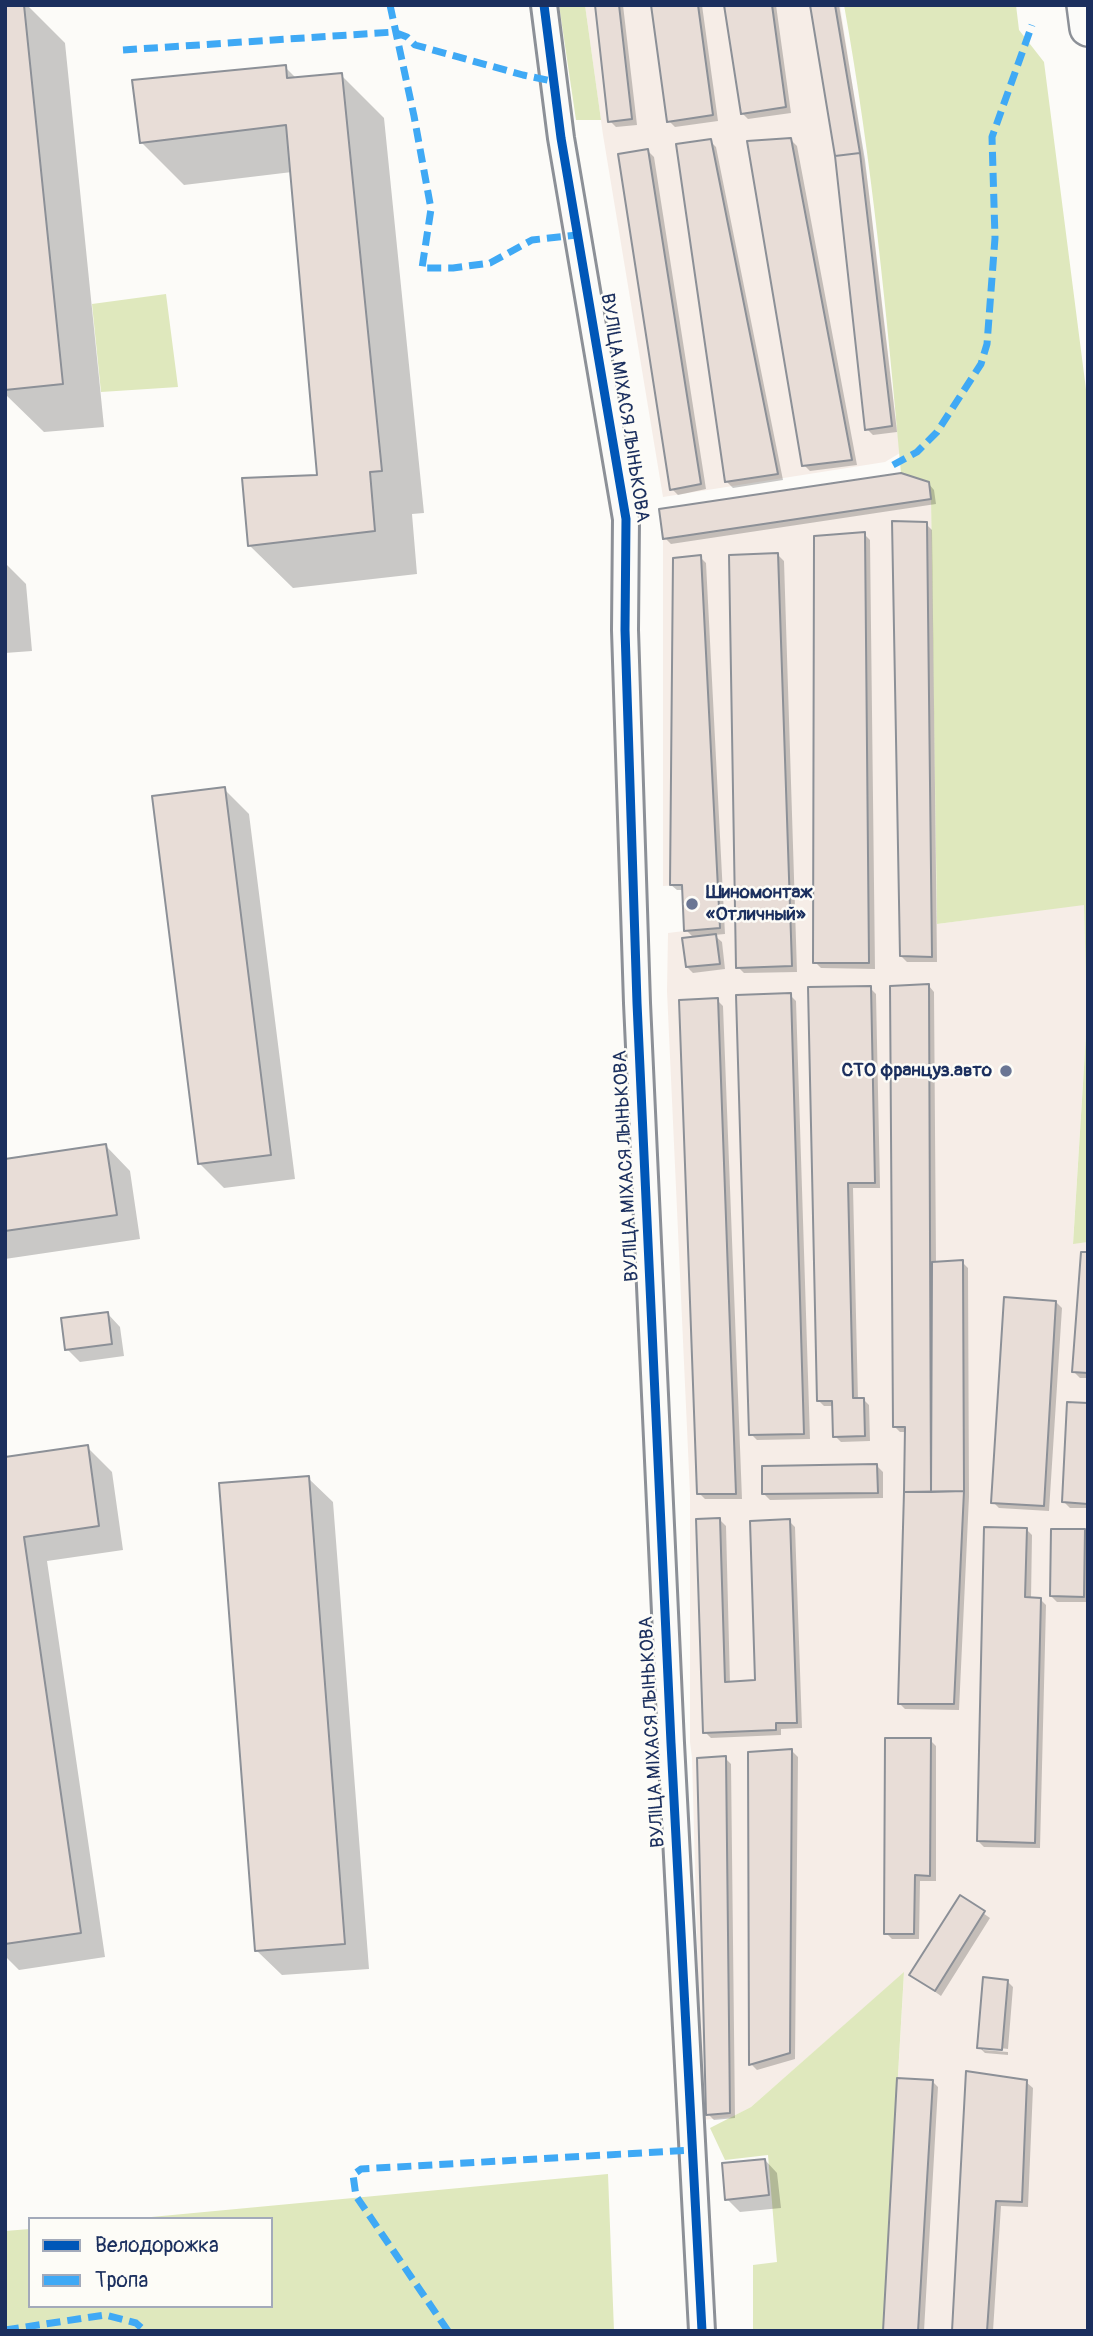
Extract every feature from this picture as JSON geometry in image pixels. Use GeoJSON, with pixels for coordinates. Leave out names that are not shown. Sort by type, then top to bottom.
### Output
{"type":"FeatureCollection","features":[{"type":"Feature","properties":{"kind":"main road"},"geometry":{"type":"LineString","coordinates":[[1085,5],[1088,28]]}},
{"type":"Feature","properties":{"kind":"street","name":"ВУЛІЦА МІХАСЯ ЛЫНЬКОВА"},"geometry":{"type":"LineString","coordinates":[[544,5],[561,138],[626,519],[625,630],[637,1003],[671,1743],[702,2331]]}},
{"type":"Feature","properties":{"kind":"shaded area"},"geometry":{"type":"Polygon","coordinates":[[[585,5],[840,5],[869,192],[900,453],[885,462],[663,497],[603,135],[585,5]]]}},
{"type":"Feature","properties":{"kind":"shaded area"},"geometry":{"type":"Polygon","coordinates":[[[901,473],[929,482],[931,499],[937,924],[1084,904],[1087,1019],[1073,1243],[1088,1242],[1088,2331],[883,2331],[904,1973],[751,2107],[732,2117],[702,2120],[690,1742],[690,1494],[667,991],[668,933],[684,931],[682,885],[663,886],[663,539],[659,509],[901,473]]]}},
{"type":"Feature","properties":{"kind":"green space"},"geometry":{"type":"Polygon","coordinates":[[[559,5],[585,5],[601,120],[576,120],[559,5]]]}},
{"type":"Feature","properties":{"kind":"green space"},"geometry":{"type":"Polygon","coordinates":[[[844,5],[1016,5],[1019,30],[1044,62],[1088,405],[1088,1242],[1073,1244],[1087,1019],[1084,905],[937,924],[931,499],[928,482],[901,473],[871,180],[844,5]]]}},
{"type":"Feature","properties":{"kind":"green space"},"geometry":{"type":"Polygon","coordinates":[[[166,294],[178,387],[101,392],[92,304],[166,294]]]}},
{"type":"Feature","properties":{"kind":"green space"},"geometry":{"type":"Polygon","coordinates":[[[904,1972],[883,2331],[753,2331],[753,2265],[777,2262],[768,2155],[725,2160],[710,2128],[751,2107],[904,1972]]]}},
{"type":"Feature","properties":{"kind":"green space"},"geometry":{"type":"Polygon","coordinates":[[[608,2174],[614,2331],[5,2331],[5,2231],[28,2229],[28,2308],[273,2308],[273,2217],[151,2217],[608,2174]]]}},
{"type":"Feature","properties":{"kind":"building"},"geometry":{"type":"Polygon","coordinates":[[[5,5],[24,5],[63,384],[5,390],[5,5]]]}},
{"type":"Feature","properties":{"kind":"building"},"geometry":{"type":"Polygon","coordinates":[[[595,5],[619,5],[632,119],[608,122],[595,5]]]}},
{"type":"Feature","properties":{"kind":"building"},"geometry":{"type":"Polygon","coordinates":[[[651,5],[698,5],[713,115],[667,122],[651,5]]]}},
{"type":"Feature","properties":{"kind":"building"},"geometry":{"type":"Polygon","coordinates":[[[724,5],[772,5],[786,107],[741,114],[724,5]]]}},
{"type":"Feature","properties":{"kind":"building"},"geometry":{"type":"Polygon","coordinates":[[[810,5],[835,5],[860,153],[835,156],[810,5]]]}},
{"type":"Feature","properties":{"kind":"building"},"geometry":{"type":"Polygon","coordinates":[[[286,65],[287,78],[342,73],[382,471],[370,472],[375,531],[248,546],[242,478],[317,475],[286,125],[140,143],[132,80],[286,65]]]}},
{"type":"Feature","properties":{"kind":"building"},"geometry":{"type":"Polygon","coordinates":[[[791,138],[852,460],[802,466],[747,141],[791,138]]]}},
{"type":"Feature","properties":{"kind":"building"},"geometry":{"type":"Polygon","coordinates":[[[711,139],[778,474],[725,482],[676,144],[711,139]]]}},
{"type":"Feature","properties":{"kind":"building"},"geometry":{"type":"Polygon","coordinates":[[[648,149],[701,484],[670,490],[618,154],[648,149]]]}},
{"type":"Feature","properties":{"kind":"building"},"geometry":{"type":"Polygon","coordinates":[[[860,153],[892,426],[865,430],[835,156],[860,153]]]}},
{"type":"Feature","properties":{"kind":"building"},"geometry":{"type":"Polygon","coordinates":[[[901,473],[929,482],[931,499],[663,539],[659,509],[901,473]]]}},
{"type":"Feature","properties":{"kind":"building"},"geometry":{"type":"Polygon","coordinates":[[[892,521],[927,522],[932,957],[900,956],[892,521]]]}},
{"type":"Feature","properties":{"kind":"building"},"geometry":{"type":"Polygon","coordinates":[[[865,532],[869,963],[813,963],[814,536],[865,532]]]}},
{"type":"Feature","properties":{"kind":"building"},"geometry":{"type":"Polygon","coordinates":[[[778,553],[792,966],[736,968],[729,555],[778,553]]]}},
{"type":"Feature","properties":{"kind":"building"},"geometry":{"type":"Polygon","coordinates":[[[701,555],[720,928],[684,931],[682,885],[670,885],[673,558],[701,555]]]}},
{"type":"Feature","properties":{"kind":"building"},"geometry":{"type":"Polygon","coordinates":[[[225,787],[271,1155],[198,1164],[152,796],[225,787]]]}},
{"type":"Feature","properties":{"kind":"building"},"geometry":{"type":"Polygon","coordinates":[[[716,934],[720,964],[686,967],[682,938],[716,934]]]}},
{"type":"Feature","properties":{"kind":"building"},"geometry":{"type":"Polygon","coordinates":[[[929,984],[931,1492],[904,1492],[905,1427],[893,1427],[890,986],[929,984]]]}},
{"type":"Feature","properties":{"kind":"building"},"geometry":{"type":"Polygon","coordinates":[[[871,986],[875,1183],[848,1183],[853,1398],[864,1398],[865,1436],[833,1437],[832,1401],[817,1401],[808,987],[871,986]]]}},
{"type":"Feature","properties":{"kind":"building"},"geometry":{"type":"Polygon","coordinates":[[[791,993],[804,1434],[749,1435],[736,995],[791,993]]]}},
{"type":"Feature","properties":{"kind":"building"},"geometry":{"type":"Polygon","coordinates":[[[718,998],[736,1494],[697,1494],[679,1000],[718,998]]]}},
{"type":"Feature","properties":{"kind":"building"},"geometry":{"type":"Polygon","coordinates":[[[106,1144],[117,1215],[5,1231],[5,1159],[106,1144]]]}},
{"type":"Feature","properties":{"kind":"building"},"geometry":{"type":"Polygon","coordinates":[[[1081,1252],[1088,1252],[1088,1373],[1072,1372],[1081,1252]]]}},
{"type":"Feature","properties":{"kind":"building"},"geometry":{"type":"Polygon","coordinates":[[[963,1260],[964,1491],[931,1492],[932,1262],[963,1260]]]}},
{"type":"Feature","properties":{"kind":"building"},"geometry":{"type":"Polygon","coordinates":[[[1004,1297],[1056,1301],[1044,1506],[991,1503],[1004,1297]]]}},
{"type":"Feature","properties":{"kind":"building"},"geometry":{"type":"Polygon","coordinates":[[[108,1312],[112,1344],[65,1350],[61,1318],[108,1312]]]}},
{"type":"Feature","properties":{"kind":"building"},"geometry":{"type":"Polygon","coordinates":[[[1067,1402],[1088,1403],[1088,1504],[1062,1502],[1067,1402]]]}},
{"type":"Feature","properties":{"kind":"building"},"geometry":{"type":"Polygon","coordinates":[[[88,1445],[99,1526],[24,1537],[81,1933],[5,1944],[5,1457],[88,1445]]]}},
{"type":"Feature","properties":{"kind":"building"},"geometry":{"type":"Polygon","coordinates":[[[877,1464],[878,1493],[762,1494],[762,1466],[877,1464]]]}},
{"type":"Feature","properties":{"kind":"building"},"geometry":{"type":"Polygon","coordinates":[[[309,1476],[345,1944],[255,1951],[219,1483],[309,1476]]]}},
{"type":"Feature","properties":{"kind":"building"},"geometry":{"type":"Polygon","coordinates":[[[964,1491],[954,1704],[898,1704],[904,1492],[964,1491]]]}},
{"type":"Feature","properties":{"kind":"building"},"geometry":{"type":"Polygon","coordinates":[[[720,1518],[725,1682],[755,1680],[750,1521],[790,1519],[797,1723],[776,1723],[776,1730],[703,1733],[696,1519],[720,1518]]]}},
{"type":"Feature","properties":{"kind":"building"},"geometry":{"type":"Polygon","coordinates":[[[984,1527],[1027,1528],[1025,1597],[1041,1598],[1035,1843],[977,1841],[984,1527]]]}},
{"type":"Feature","properties":{"kind":"building"},"geometry":{"type":"Polygon","coordinates":[[[1051,1529],[1085,1529],[1084,1597],[1050,1596],[1051,1529]]]}},
{"type":"Feature","properties":{"kind":"building"},"geometry":{"type":"Polygon","coordinates":[[[885,1738],[931,1738],[930,1876],[915,1875],[914,1934],[884,1934],[885,1738]]]}},
{"type":"Feature","properties":{"kind":"building"},"geometry":{"type":"Polygon","coordinates":[[[792,1749],[790,2053],[749,2065],[748,1752],[792,1749]]]}},
{"type":"Feature","properties":{"kind":"building"},"geometry":{"type":"Polygon","coordinates":[[[726,1756],[730,2113],[706,2115],[697,1758],[726,1756]]]}},
{"type":"Feature","properties":{"kind":"building"},"geometry":{"type":"Polygon","coordinates":[[[960,1895],[985,1911],[935,1991],[909,1975],[960,1895]]]}},
{"type":"Feature","properties":{"kind":"building"},"geometry":{"type":"Polygon","coordinates":[[[983,1977],[1008,1980],[1002,2050],[977,2048],[983,1977]]]}},
{"type":"Feature","properties":{"kind":"building"},"geometry":{"type":"Polygon","coordinates":[[[966,2071],[1027,2080],[1022,2202],[996,2201],[987,2331],[952,2331],[966,2071]]]}},
{"type":"Feature","properties":{"kind":"building"},"geometry":{"type":"Polygon","coordinates":[[[897,2078],[933,2080],[918,2331],[883,2331],[897,2078]]]}},
{"type":"Feature","properties":{"kind":"building"},"geometry":{"type":"Polygon","coordinates":[[[765,2159],[769,2195],[725,2200],[722,2163],[765,2159]]]}},
{"type":"Feature","properties":{"kind":"marked path"},"geometry":{"type":"LineString","coordinates":[[390,5],[431,209],[422,268],[453,268],[490,263],[532,240],[577,235]]}},
{"type":"Feature","properties":{"kind":"marked path"},"geometry":{"type":"LineString","coordinates":[[893,465],[917,452],[937,432],[981,364],[987,344],[995,238],[992,137],[1032,25]]}},
{"type":"Feature","properties":{"kind":"marked path"},"geometry":{"type":"LineString","coordinates":[[123,50],[394,32],[407,37],[415,45],[552,81]]}},
{"type":"Feature","properties":{"kind":"marked path"},"geometry":{"type":"LineString","coordinates":[[448,2331],[356,2196],[353,2175],[361,2169],[693,2150]]}},
{"type":"Feature","properties":{"kind":"marked path"},"geometry":{"type":"LineString","coordinates":[[5,2330],[105,2315],[136,2323],[145,2331]]}},
{"type":"Feature","properties":{"kind":"cycle path"},"geometry":{"type":"LineString","coordinates":[[544,5],[561,138],[626,519],[625,630],[637,1003],[671,1743],[702,2331]]}},
{"type":"Feature","properties":{"kind":"place","name":"Шиномонтаж «Отличный»"},"geometry":{"type":"Point","coordinates":[692,904]}},
{"type":"Feature","properties":{"kind":"place","name":"СТО француз.авто"},"geometry":{"type":"Point","coordinates":[1006,1071]}}]}
